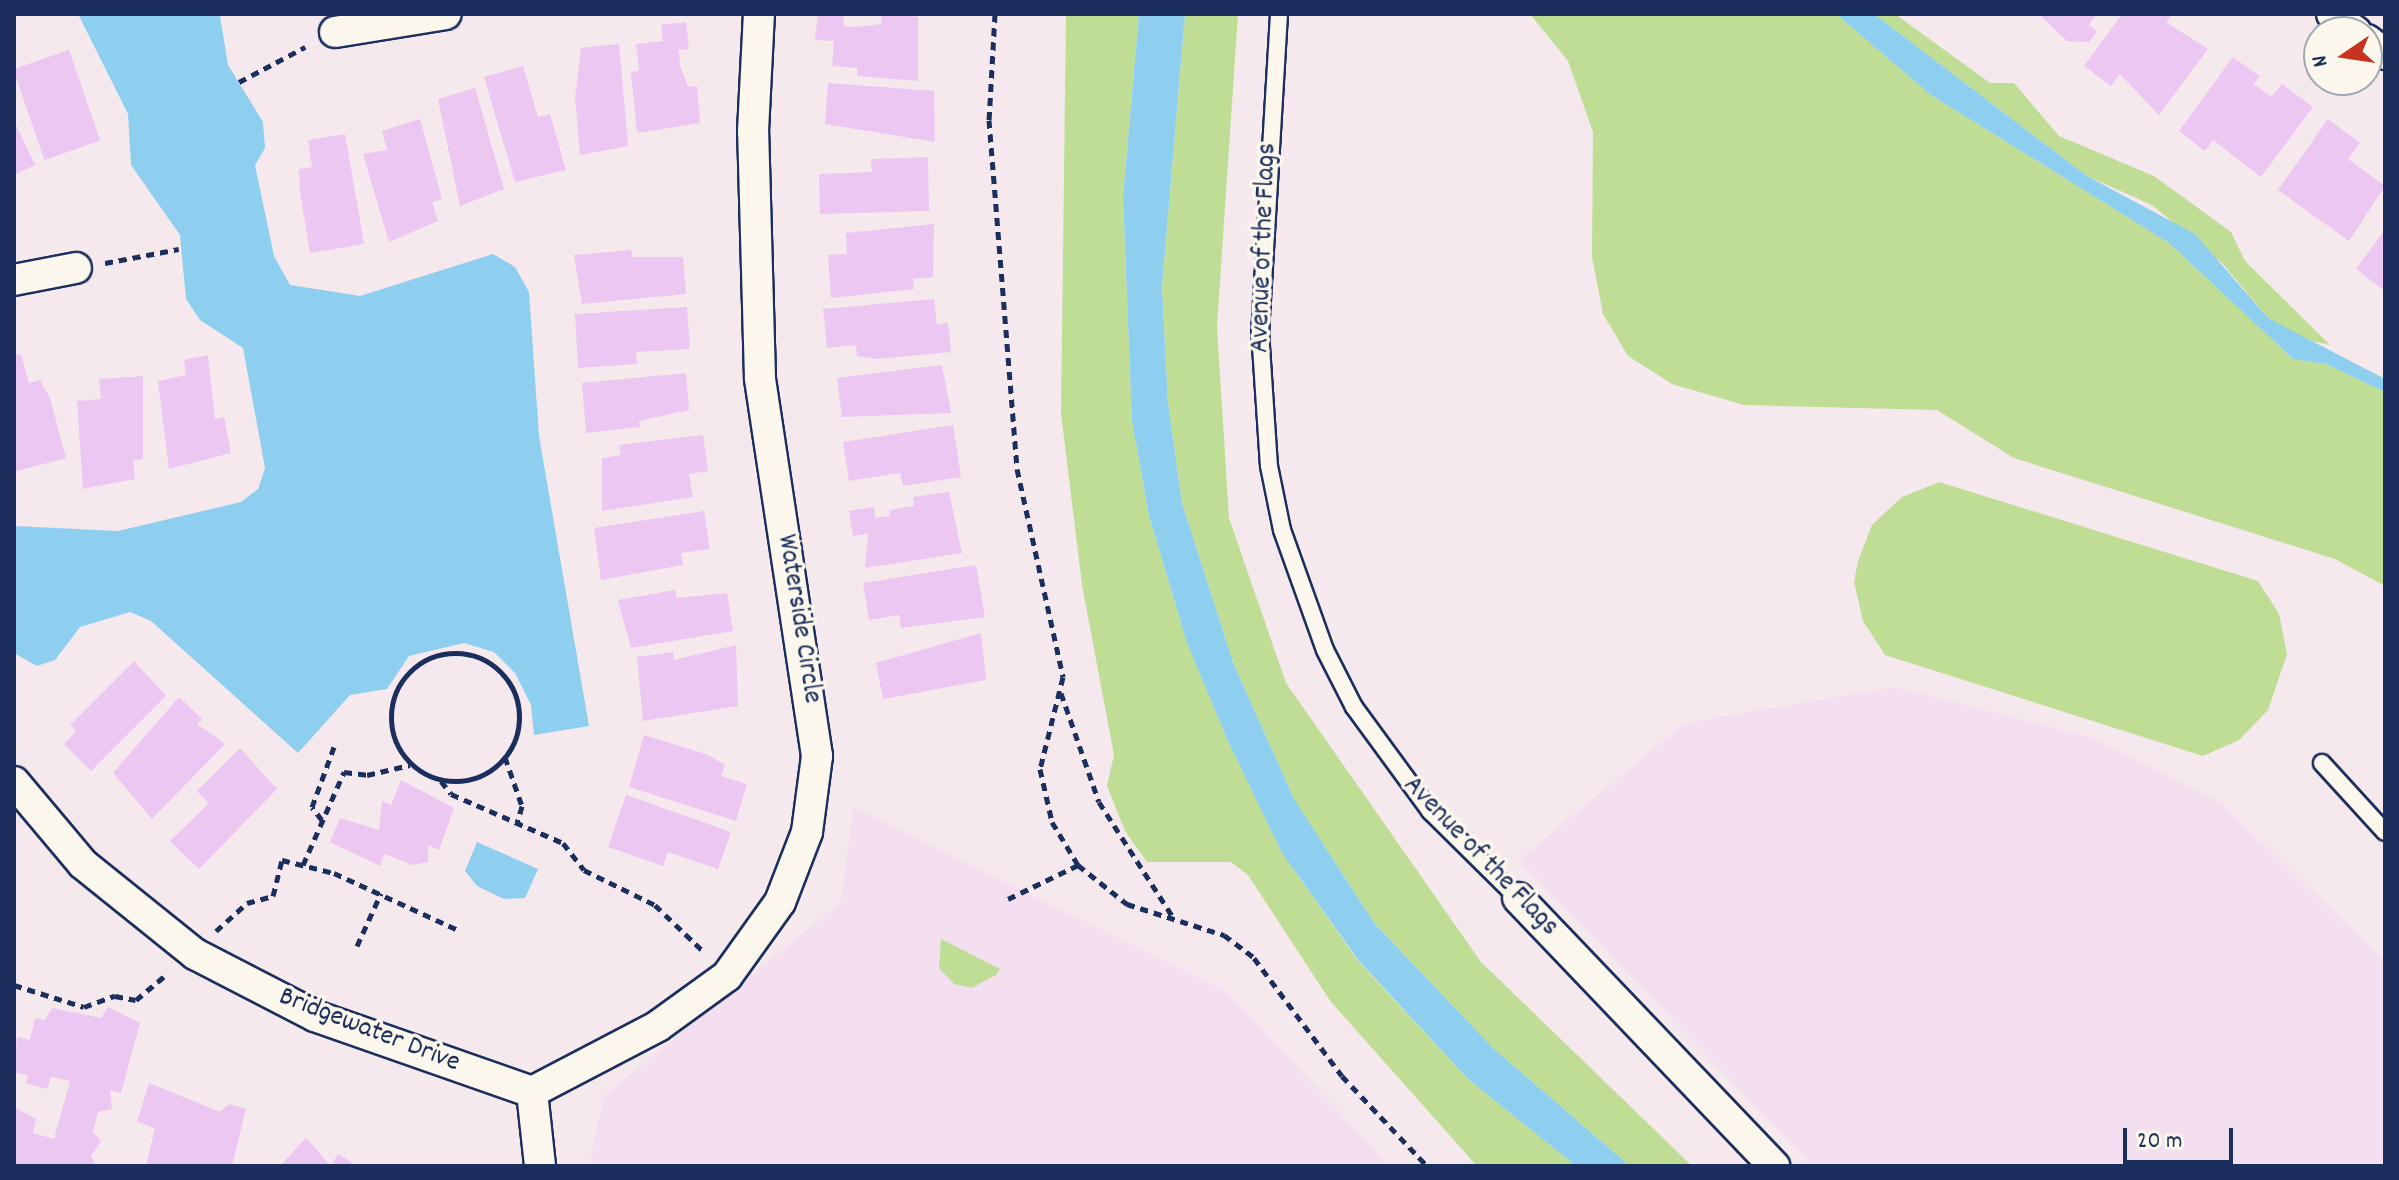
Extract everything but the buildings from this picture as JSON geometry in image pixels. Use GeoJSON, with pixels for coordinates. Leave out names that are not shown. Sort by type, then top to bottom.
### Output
{"type":"FeatureCollection","features":[{"type":"Feature","properties":{"kind":"street"},"geometry":{"type":"LineString","coordinates":[[335,32],[446,14]]}},
{"type":"Feature","properties":{"kind":"street","name":"Waterside Circle"},"geometry":{"type":"LineString","coordinates":[[532,1092],[658,1026],[727,976],[780,902],[807,832],[817,756],[760,378],[753,131],[759,14]]}},
{"type":"Feature","properties":{"kind":"street"},"geometry":{"type":"LineString","coordinates":[[14,280],[76,268]]}},
{"type":"Feature","properties":{"kind":"street","name":"Bridgewater Drive"},"geometry":{"type":"LineString","coordinates":[[14,782],[83,864],[195,954],[315,1016],[532,1092]]}},
{"type":"Feature","properties":{"kind":"street","name":"Avenue of the Flags"},"geometry":{"type":"LineString","coordinates":[[1518,898],[1774,1166]]}},
{"type":"Feature","properties":{"kind":"street"},"geometry":{"type":"LineString","coordinates":[[532,1092],[540,1166]]}},
{"type":"Feature","properties":{"kind":"lane","name":"Avenue of the Flags"},"geometry":{"type":"LineString","coordinates":[[1279,14],[1260,331],[1269,466],[1282,530],[1325,650],[1361,718],[1430,811],[1518,898]]}},
{"type":"Feature","properties":{"kind":"lane"},"geometry":{"type":"LineString","coordinates":[[2322,763],[2385,832]]}},
{"type":"Feature","properties":{"kind":"path"},"geometry":{"type":"LineString","coordinates":[[995,14],[989,120],[1017,469],[1059,656],[1060,691],[1040,769],[1052,822],[1078,865],[1127,904],[1224,935],[1254,958],[1342,1076],[1427,1166]]}},
{"type":"Feature","properties":{"kind":"path"},"geometry":{"type":"LineString","coordinates":[[239,82],[335,32]]}},
{"type":"Feature","properties":{"kind":"path"},"geometry":{"type":"LineString","coordinates":[[76,268],[179,249]]}},
{"type":"Feature","properties":{"kind":"path"},"geometry":{"type":"LineString","coordinates":[[440,780],[476,776],[505,757],[518,737],[520,713],[511,687],[484,661],[449,653],[415,667],[394,696],[393,732],[411,765],[440,780],[451,794],[563,843],[584,870],[668,914],[727,976]]}},
{"type":"Feature","properties":{"kind":"path"},"geometry":{"type":"LineString","coordinates":[[1060,691],[1099,802],[1174,919]]}},
{"type":"Feature","properties":{"kind":"path"},"geometry":{"type":"LineString","coordinates":[[322,820],[312,807],[335,744]]}},
{"type":"Feature","properties":{"kind":"path"},"geometry":{"type":"LineString","coordinates":[[505,757],[522,806],[517,823]]}},
{"type":"Feature","properties":{"kind":"path"},"geometry":{"type":"LineString","coordinates":[[303,865],[344,772],[367,775],[411,765]]}},
{"type":"Feature","properties":{"kind":"path"},"geometry":{"type":"LineString","coordinates":[[14,985],[84,1007],[115,996],[136,1000],[195,954],[247,903],[273,896],[282,860],[381,893],[460,931]]}},
{"type":"Feature","properties":{"kind":"path"},"geometry":{"type":"LineString","coordinates":[[1008,899],[1078,865]]}},
{"type":"Feature","properties":{"kind":"path"},"geometry":{"type":"LineString","coordinates":[[357,946],[381,893]]}},
{"type":"Feature","properties":{"kind":"shaded area"},"geometry":{"type":"Polygon","coordinates":[[[1894,687],[2094,738],[2222,804],[2383,960],[2385,1166],[1813,1166],[1519,860],[1685,723],[1894,687]]]}},
{"type":"Feature","properties":{"kind":"shaded area"},"geometry":{"type":"Polygon","coordinates":[[[853,807],[1226,991],[1390,1166],[589,1166],[604,1096],[841,902],[853,807]]]}},
{"type":"Feature","properties":{"kind":"green space"},"geometry":{"type":"Polygon","coordinates":[[[1066,14],[1139,14],[1123,197],[1132,421],[1149,516],[1187,643],[1227,739],[1282,853],[1359,962],[1468,1079],[1576,1166],[1477,1166],[1331,1002],[1248,875],[1231,862],[1147,862],[1125,831],[1107,786],[1114,755],[1082,585],[1061,413],[1066,14]]]}},
{"type":"Feature","properties":{"kind":"green space"},"geometry":{"type":"Polygon","coordinates":[[[1185,14],[1238,14],[1217,327],[1229,518],[1286,683],[1481,962],[1692,1166],[1630,1166],[1494,1049],[1375,924],[1294,799],[1234,665],[1182,503],[1168,403],[1162,287],[1185,14]]]}},
{"type":"Feature","properties":{"kind":"green space"},"geometry":{"type":"Polygon","coordinates":[[[1530,14],[1836,14],[1931,95],[2169,243],[2293,359],[2326,364],[2385,392],[2385,586],[2335,559],[2014,458],[1937,410],[1744,405],[1672,384],[1628,356],[1603,314],[1592,257],[1593,132],[1568,61],[1530,14]]]}},
{"type":"Feature","properties":{"kind":"green space"},"geometry":{"type":"Polygon","coordinates":[[[1874,14],[1895,14],[1990,83],[2014,83],[2059,136],[2154,176],[2231,232],[2245,261],[2330,345],[2299,338],[2268,318],[2223,264],[2152,205],[2087,176],[1874,14]]]}},
{"type":"Feature","properties":{"kind":"green space"},"geometry":{"type":"Polygon","coordinates":[[[1939,482],[2258,581],[2279,614],[2287,654],[2268,710],[2239,740],[2203,756],[1885,655],[1863,621],[1854,582],[1858,561],[1872,525],[1902,497],[1939,482]]]}},
{"type":"Feature","properties":{"kind":"green space"},"geometry":{"type":"Polygon","coordinates":[[[941,939],[1000,969],[996,975],[972,988],[954,984],[939,968],[941,939]]]}},
{"type":"Feature","properties":{"kind":"water"},"geometry":{"type":"Polygon","coordinates":[[[78,14],[220,16],[228,65],[263,122],[265,148],[255,165],[274,256],[290,285],[360,296],[493,254],[515,267],[529,292],[539,436],[589,726],[534,735],[531,705],[515,673],[494,652],[464,643],[409,656],[387,689],[350,695],[298,753],[151,621],[130,612],[80,627],[55,660],[37,666],[14,653],[14,526],[118,531],[241,502],[258,489],[265,468],[243,348],[200,320],[186,299],[180,235],[131,165],[128,114],[78,14]]]}},
{"type":"Feature","properties":{"kind":"water"},"geometry":{"type":"Polygon","coordinates":[[[1139,14],[1185,14],[1162,287],[1168,403],[1182,503],[1234,665],[1294,799],[1375,924],[1494,1049],[1630,1166],[1576,1166],[1468,1079],[1359,961],[1282,853],[1227,739],[1187,643],[1149,516],[1132,421],[1123,197],[1139,14]]]}},
{"type":"Feature","properties":{"kind":"water"},"geometry":{"type":"Polygon","coordinates":[[[1836,14],[1874,14],[2087,176],[2195,234],[2268,318],[2385,379],[2385,392],[2326,364],[2293,359],[2169,243],[1931,95],[1836,14]]]}},
{"type":"Feature","properties":{"kind":"water"},"geometry":{"type":"Polygon","coordinates":[[[477,842],[538,869],[525,898],[504,899],[477,886],[465,871],[477,842]]]}}]}
